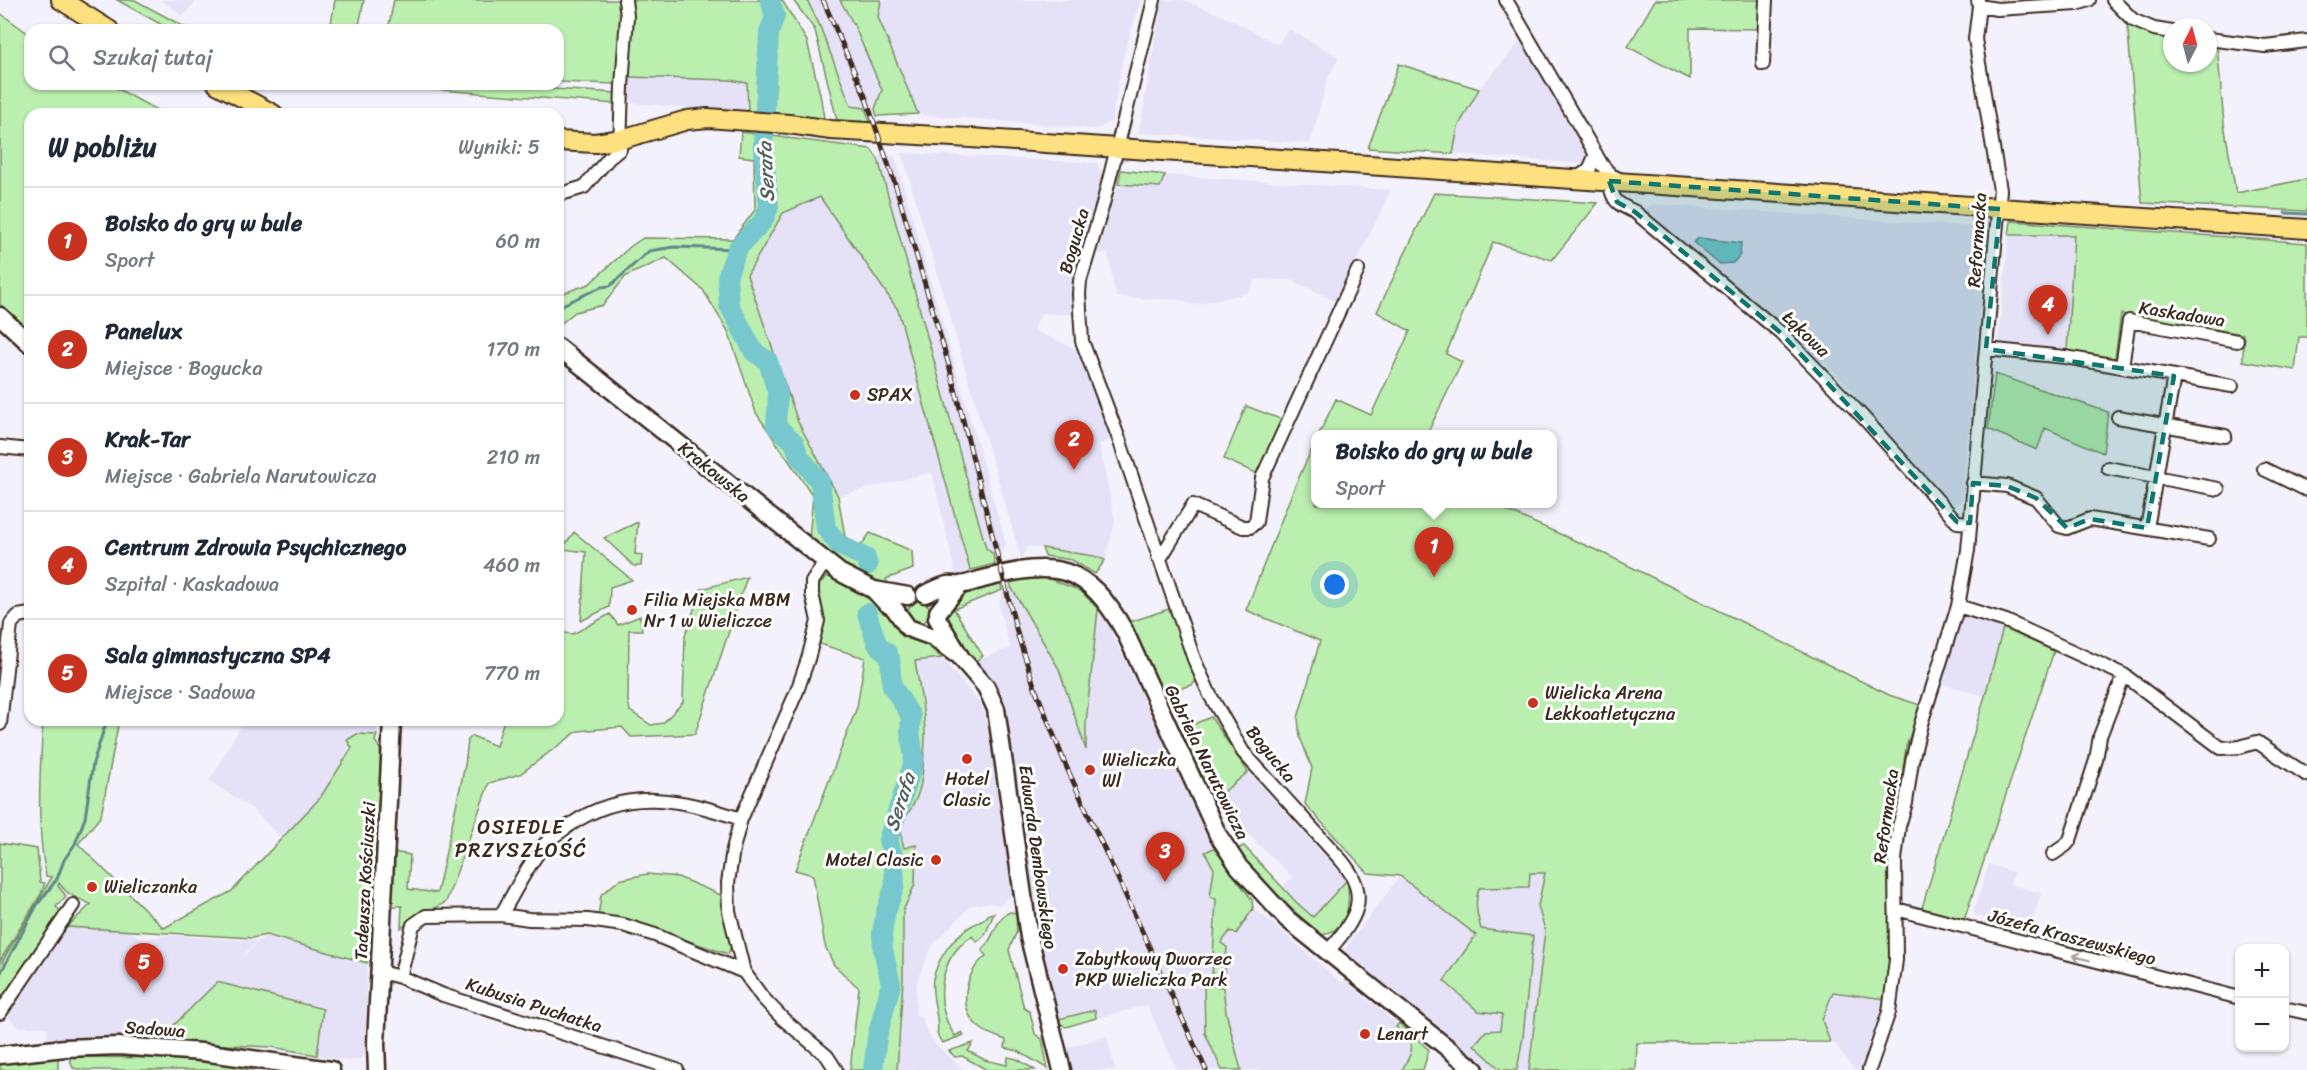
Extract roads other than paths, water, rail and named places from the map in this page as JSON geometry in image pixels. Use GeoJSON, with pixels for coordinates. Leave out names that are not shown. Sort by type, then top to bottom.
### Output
{"type":"FeatureCollection","features":[{"type":"Feature","properties":{"kind":"main road"},"geometry":{"type":"LineString","coordinates":[[61,0],[99,24]]}},
{"type":"Feature","properties":{"kind":"main road"},"geometry":{"type":"LineString","coordinates":[[228,90],[262,108]]}},
{"type":"Feature","properties":{"kind":"main road"},"geometry":{"type":"LineString","coordinates":[[564,141],[595,143],[622,139],[687,120],[708,118],[789,124],[831,130],[2307,230]]}},
{"type":"Feature","properties":{"kind":"main road"},"geometry":{"type":"LineString","coordinates":[[0,316],[24,338]]}},
{"type":"Feature","properties":{"kind":"main road","name":"Krakowska"},"geometry":{"type":"LineString","coordinates":[[564,352],[825,562],[851,580],[874,590],[908,596]]}},
{"type":"Feature","properties":{"kind":"main road","name":"Gabriela Narutowicza"},"geometry":{"type":"LineString","coordinates":[[960,585],[1014,571],[1038,568],[1061,570],[1080,578],[1096,590],[1110,607],[1125,632],[1218,835],[1239,867],[1287,919],[1475,1070]]}},
{"type":"Feature","properties":{"kind":"main road"},"geometry":{"type":"LineString","coordinates":[[946,585],[960,585],[930,628],[919,632],[908,628],[901,618],[901,606],[908,596],[925,594],[946,585]]}},
{"type":"Feature","properties":{"kind":"main road","name":"Krakowska"},"geometry":{"type":"LineString","coordinates":[[874,590],[894,608],[901,618]]}},
{"type":"Feature","properties":{"kind":"main road"},"geometry":{"type":"LineString","coordinates":[[925,594],[935,601],[938,615]]}},
{"type":"Feature","properties":{"kind":"main road","name":"Edwarda Dembowskiego"},"geometry":{"type":"LineString","coordinates":[[938,615],[961,658]]}},
{"type":"Feature","properties":{"kind":"main road","name":"Edwarda Dembowskiego"},"geometry":{"type":"LineString","coordinates":[[919,632],[933,637],[961,658],[986,687],[996,709],[1029,937],[1062,1070]]}},
{"type":"Feature","properties":{"kind":"main road","name":"Tadeusza Kościuszki"},"geometry":{"type":"LineString","coordinates":[[377,1070],[376,1043],[392,726]]}},
{"type":"Feature","properties":{"kind":"main road","name":"Tadeusza Kościuszki"},"geometry":{"type":"LineString","coordinates":[[365,1070],[376,1043]]}},
{"type":"Feature","properties":{"kind":"main road","name":"Sadowa"},"geometry":{"type":"LineString","coordinates":[[0,1055],[65,1048],[118,1046],[202,1052],[331,1070]]}},
{"type":"Feature","properties":{"kind":"street"},"geometry":{"type":"LineString","coordinates":[[564,193],[584,187],[620,149],[627,16],[625,0]]}},
{"type":"Feature","properties":{"kind":"street","name":"Bogucka"},"geometry":{"type":"LineString","coordinates":[[1154,0],[1098,224],[1080,280],[1080,329],[1086,354],[1119,439],[1158,557],[1198,669],[1210,695],[1234,739],[1257,769],[1341,860],[1355,881],[1359,895],[1354,915],[1350,925],[1328,951]]}},
{"type":"Feature","properties":{"kind":"street"},"geometry":{"type":"LineString","coordinates":[[1506,0],[1596,154],[1589,170],[1575,179]]}},
{"type":"Feature","properties":{"kind":"street"},"geometry":{"type":"LineString","coordinates":[[1764,64],[1766,0]]}},
{"type":"Feature","properties":{"kind":"street"},"geometry":{"type":"LineString","coordinates":[[1978,3],[1997,9],[2077,4],[2089,0]]}},
{"type":"Feature","properties":{"kind":"street"},"geometry":{"type":"LineString","coordinates":[[2113,0],[2133,20],[2163,30]]}},
{"type":"Feature","properties":{"kind":"street","name":"Reformacka"},"geometry":{"type":"LineString","coordinates":[[1869,1070],[1889,1012],[1896,960],[1895,860],[1912,761],[1924,712],[1958,606],[1970,523],[1972,483],[2000,209],[2000,190],[1975,39],[1978,3]]}},
{"type":"Feature","properties":{"kind":"street"},"geometry":{"type":"LineString","coordinates":[[2217,40],[2265,46],[2307,41]]}},
{"type":"Feature","properties":{"kind":"street","name":"Łąkowa"},"geometry":{"type":"LineString","coordinates":[[1596,154],[1617,182],[1612,197],[1617,202],[1635,212],[1781,333],[1854,408],[1957,522],[1970,523]]}},
{"type":"Feature","properties":{"kind":"street"},"geometry":{"type":"LineString","coordinates":[[1158,557],[1163,554],[1194,505],[1244,526],[1250,527],[1256,522],[1262,478],[1359,270]]}},
{"type":"Feature","properties":{"kind":"street","name":"Kaskadowa"},"geometry":{"type":"LineString","coordinates":[[2122,366],[2129,321],[2237,341]]}},
{"type":"Feature","properties":{"kind":"street"},"geometry":{"type":"LineString","coordinates":[[1986,349],[2122,366],[2232,386]]}},
{"type":"Feature","properties":{"kind":"street"},"geometry":{"type":"LineString","coordinates":[[2147,528],[2174,376]]}},
{"type":"Feature","properties":{"kind":"street"},"geometry":{"type":"LineString","coordinates":[[2118,417],[2224,436]]}},
{"type":"Feature","properties":{"kind":"street"},"geometry":{"type":"LineString","coordinates":[[0,447],[24,449]]}},
{"type":"Feature","properties":{"kind":"street"},"geometry":{"type":"LineString","coordinates":[[2108,468],[2218,489]]}},
{"type":"Feature","properties":{"kind":"street"},"geometry":{"type":"LineString","coordinates":[[2264,469],[2307,490]]}},
{"type":"Feature","properties":{"kind":"street"},"geometry":{"type":"LineString","coordinates":[[1972,483],[2007,486],[2036,498],[2060,526],[2067,528],[2090,519],[2209,539]]}},
{"type":"Feature","properties":{"kind":"street"},"geometry":{"type":"LineString","coordinates":[[825,562],[812,582],[812,594],[818,621],[808,658],[796,694],[741,819],[733,849],[728,883],[729,911],[744,972],[762,997],[783,1019],[827,1056],[836,1070]]}},
{"type":"Feature","properties":{"kind":"street"},"geometry":{"type":"LineString","coordinates":[[1958,606],[2006,621],[2124,675],[2221,748],[2240,747],[2258,742],[2307,775]]}},
{"type":"Feature","properties":{"kind":"street"},"geometry":{"type":"LineString","coordinates":[[0,724],[10,624],[18,616],[24,615]]}},
{"type":"Feature","properties":{"kind":"street"},"geometry":{"type":"LineString","coordinates":[[2053,854],[2070,840],[2096,760],[2100,736],[2124,675]]}},
{"type":"Feature","properties":{"kind":"street"},"geometry":{"type":"LineString","coordinates":[[501,915],[545,843],[581,818],[601,809],[632,800],[652,798],[699,805],[741,819]]}},
{"type":"Feature","properties":{"kind":"street"},"geometry":{"type":"LineString","coordinates":[[0,1013],[73,905]]}},
{"type":"Feature","properties":{"kind":"street","name":"Józefa Kraszewskiego"},"geometry":{"type":"LineString","coordinates":[[1896,909],[2235,997]]}},
{"type":"Feature","properties":{"kind":"street"},"geometry":{"type":"LineString","coordinates":[[400,977],[413,925],[426,916],[501,915],[529,919],[588,920],[627,926],[744,972]]}},
{"type":"Feature","properties":{"kind":"street","name":"Kubusia Puchatka"},"geometry":{"type":"LineString","coordinates":[[380,972],[400,977],[443,995],[677,1070]]}},
{"type":"Feature","properties":{"kind":"street"},"geometry":{"type":"LineString","coordinates":[[2289,1009],[2307,1013]]}},
{"type":"Feature","properties":{"kind":"water"},"geometry":{"type":"Polygon","coordinates":[[[1698,238],[1741,243],[1740,255],[1733,263],[1719,264],[1694,243],[1698,238]]]}},
{"type":"Feature","properties":{"kind":"waterway","name":"Serafa"},"geometry":{"type":"LineString","coordinates":[[770,0],[775,16],[769,33],[763,147],[769,207],[763,221],[737,249],[727,277],[729,305],[754,352],[768,361],[778,395],[776,426],[794,442],[799,456],[820,482],[826,528],[839,545],[866,558],[868,565]]}},
{"type":"Feature","properties":{"kind":"waterway"},"geometry":{"type":"LineString","coordinates":[[2285,213],[2307,214]]}},
{"type":"Feature","properties":{"kind":"waterway"},"geometry":{"type":"LineString","coordinates":[[564,304],[601,287],[610,286],[649,251],[674,247],[737,249]]}},
{"type":"Feature","properties":{"kind":"waterway","name":"Serafa"},"geometry":{"type":"LineString","coordinates":[[867,613],[877,644],[890,659],[892,686],[911,716],[910,731],[914,758],[888,840],[893,855],[895,885],[885,915],[882,934],[883,950],[891,984],[877,1037],[873,1070]]}},
{"type":"Feature","properties":{"kind":"waterway"},"geometry":{"type":"LineString","coordinates":[[0,974],[37,905],[57,879],[64,860],[75,844],[85,818],[93,763],[105,726]]}},
{"type":"Feature","properties":{"kind":"railway"},"geometry":{"type":"LineString","coordinates":[[823,0],[865,96],[897,190],[950,369],[1018,636],[1035,688],[1066,766],[1206,1070]]}},
{"type":"Feature","properties":{"kind":"place","name":"Centrum Zdrowia Psychicznego"},"geometry":{"type":"Point","coordinates":[2048,335]}},
{"type":"Feature","properties":{"kind":"place","name":"SPAX"},"geometry":{"type":"Point","coordinates":[855,395]}},
{"type":"Feature","properties":{"kind":"place","name":"Panelux"},"geometry":{"type":"Point","coordinates":[1074,470]}},
{"type":"Feature","properties":{"kind":"place","name":"Boisko do gry w bule"},"geometry":{"type":"Point","coordinates":[1434,577]}},
{"type":"Feature","properties":{"kind":"place","name":"Filia Miejska MBM Nr 1 w Wieliczce"},"geometry":{"type":"Point","coordinates":[632,610]}},
{"type":"Feature","properties":{"kind":"place","name":"Wielicka Arena Lekkoatletyczna"},"geometry":{"type":"Point","coordinates":[1533,703]}},
{"type":"Feature","properties":{"kind":"place","name":"Hotel Clasic"},"geometry":{"type":"Point","coordinates":[967,759]}},
{"type":"Feature","properties":{"kind":"place","name":"Wieliczka Wl"},"geometry":{"type":"Point","coordinates":[1090,770]}},
{"type":"Feature","properties":{"kind":"place","name":"Motel Clasic"},"geometry":{"type":"Point","coordinates":[936,860]}},
{"type":"Feature","properties":{"kind":"place","name":"Krak-Tar"},"geometry":{"type":"Point","coordinates":[1165,882]}},
{"type":"Feature","properties":{"kind":"place","name":"Wieliczanka"},"geometry":{"type":"Point","coordinates":[92,887]}},
{"type":"Feature","properties":{"kind":"place","name":"Zabytkowy Dworzec PKP Wieliczka Park"},"geometry":{"type":"Point","coordinates":[1063,969]}},
{"type":"Feature","properties":{"kind":"place","name":"Sala gimnastyczna SP4"},"geometry":{"type":"Point","coordinates":[144,993]}},
{"type":"Feature","properties":{"kind":"place","name":"Lenart"},"geometry":{"type":"Point","coordinates":[1365,1034]}},
{"type":"Feature","properties":{"kind":"district","name":"OSIEDLE PRZYSZŁOŚĆ"},"geometry":{"type":"Point","coordinates":[521,838]}}]}
